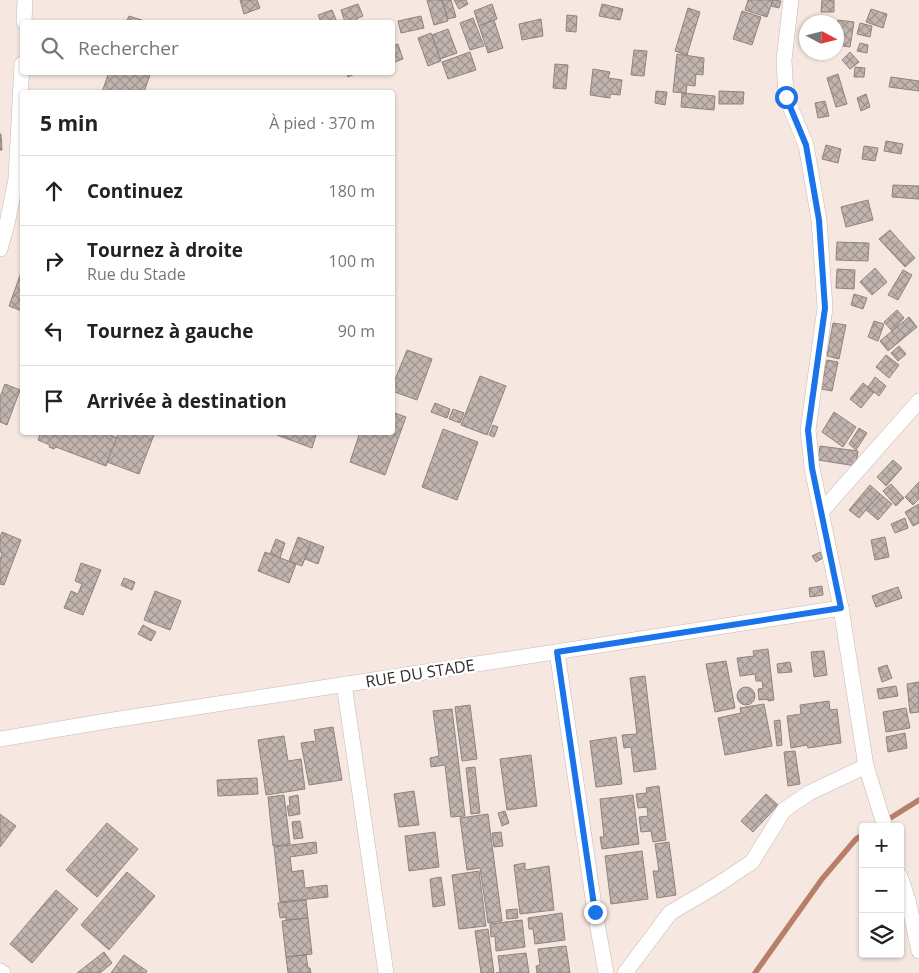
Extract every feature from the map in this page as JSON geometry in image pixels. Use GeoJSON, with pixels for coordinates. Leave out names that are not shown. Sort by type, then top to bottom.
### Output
{"type":"FeatureCollection","features":[{"type":"Feature","properties":{"kind":"street"},"geometry":{"type":"LineString","coordinates":[[24,20],[25,0]]}},
{"type":"Feature","properties":{"kind":"street"},"geometry":{"type":"LineString","coordinates":[[791,0],[784,60],[786,97],[806,145],[819,220],[825,308],[808,430],[812,468],[841,608],[866,766],[884,823]]}},
{"type":"Feature","properties":{"kind":"street"},"geometry":{"type":"LineString","coordinates":[[21,75],[21,90]]}},
{"type":"Feature","properties":{"kind":"street"},"geometry":{"type":"LineString","coordinates":[[0,249],[16,179],[20,102]]}},
{"type":"Feature","properties":{"kind":"street"},"geometry":{"type":"LineString","coordinates":[[822,512],[919,401]]}},
{"type":"Feature","properties":{"kind":"street","name":"RUE DU STADE"},"geometry":{"type":"LineString","coordinates":[[0,739],[841,608]]}},
{"type":"Feature","properties":{"kind":"street"},"geometry":{"type":"LineString","coordinates":[[557,652],[606,973]]}},
{"type":"Feature","properties":{"kind":"street"},"geometry":{"type":"LineString","coordinates":[[344,684],[386,973]]}},
{"type":"Feature","properties":{"kind":"street"},"geometry":{"type":"LineString","coordinates":[[624,973],[670,913],[752,862],[784,810],[809,793],[866,766]]}},
{"type":"Feature","properties":{"kind":"street"},"geometry":{"type":"LineString","coordinates":[[904,888],[919,951]]}},
{"type":"Feature","properties":{"kind":"building"},"geometry":{"type":"Polygon","coordinates":[[[240,0],[257,0],[260,8],[244,14],[240,0]]]}},
{"type":"Feature","properties":{"kind":"building"},"geometry":{"type":"Polygon","coordinates":[[[427,0],[442,0],[448,21],[434,25],[427,0]]]}},
{"type":"Feature","properties":{"kind":"building"},"geometry":{"type":"Polygon","coordinates":[[[442,0],[451,0],[456,17],[448,19],[442,0]]]}},
{"type":"Feature","properties":{"kind":"building"},"geometry":{"type":"Polygon","coordinates":[[[454,0],[466,0],[468,4],[459,9],[454,0]]]}},
{"type":"Feature","properties":{"kind":"building"},"geometry":{"type":"Polygon","coordinates":[[[748,0],[773,0],[767,17],[745,10],[748,0]]]}},
{"type":"Feature","properties":{"kind":"building"},"geometry":{"type":"Polygon","coordinates":[[[773,0],[781,1],[779,8],[771,6],[773,0]]]}},
{"type":"Feature","properties":{"kind":"building"},"geometry":{"type":"Polygon","coordinates":[[[822,0],[834,0],[834,12],[821,12],[822,0]]]}},
{"type":"Feature","properties":{"kind":"building"},"geometry":{"type":"Polygon","coordinates":[[[358,4],[363,16],[356,20],[344,20],[341,10],[358,4]]]}},
{"type":"Feature","properties":{"kind":"building"},"geometry":{"type":"Polygon","coordinates":[[[492,4],[497,19],[479,26],[474,11],[492,4]]]}},
{"type":"Feature","properties":{"kind":"building"},"geometry":{"type":"Polygon","coordinates":[[[602,4],[623,9],[620,20],[599,16],[602,4]]]}},
{"type":"Feature","properties":{"kind":"building"},"geometry":{"type":"Polygon","coordinates":[[[688,8],[700,12],[687,55],[675,51],[688,8]]]}},
{"type":"Feature","properties":{"kind":"building"},"geometry":{"type":"Polygon","coordinates":[[[871,9],[887,14],[883,28],[866,22],[871,9]]]}},
{"type":"Feature","properties":{"kind":"building"},"geometry":{"type":"Polygon","coordinates":[[[332,10],[336,20],[320,20],[318,15],[332,10]]]}},
{"type":"Feature","properties":{"kind":"building"},"geometry":{"type":"Polygon","coordinates":[[[742,11],[761,17],[752,45],[733,39],[742,11]]]}},
{"type":"Feature","properties":{"kind":"building"},"geometry":{"type":"Polygon","coordinates":[[[567,15],[577,16],[576,32],[566,31],[567,15]]]}},
{"type":"Feature","properties":{"kind":"building"},"geometry":{"type":"Polygon","coordinates":[[[129,16],[142,20],[127,20],[129,16]]]}},
{"type":"Feature","properties":{"kind":"building"},"geometry":{"type":"Polygon","coordinates":[[[421,16],[424,28],[401,33],[398,21],[421,16]]]}},
{"type":"Feature","properties":{"kind":"building"},"geometry":{"type":"Polygon","coordinates":[[[473,18],[484,46],[470,50],[460,23],[473,18]]]}},
{"type":"Feature","properties":{"kind":"building"},"geometry":{"type":"Polygon","coordinates":[[[541,19],[543,36],[522,40],[519,24],[541,19]]]}},
{"type":"Feature","properties":{"kind":"building"},"geometry":{"type":"Polygon","coordinates":[[[494,20],[503,48],[488,53],[479,26],[494,20]]]}},
{"type":"Feature","properties":{"kind":"building"},"geometry":{"type":"Polygon","coordinates":[[[844,21],[854,22],[850,47],[844,46],[844,21]]]}},
{"type":"Feature","properties":{"kind":"building"},"geometry":{"type":"Polygon","coordinates":[[[860,23],[872,26],[870,37],[857,34],[860,23]]]}},
{"type":"Feature","properties":{"kind":"building"},"geometry":{"type":"Polygon","coordinates":[[[448,29],[457,53],[440,59],[432,35],[448,29]]]}},
{"type":"Feature","properties":{"kind":"building"},"geometry":{"type":"Polygon","coordinates":[[[431,33],[441,61],[428,66],[418,38],[431,33]]]}},
{"type":"Feature","properties":{"kind":"building"},"geometry":{"type":"Polygon","coordinates":[[[860,43],[868,45],[867,53],[857,51],[860,43]]]}},
{"type":"Feature","properties":{"kind":"building"},"geometry":{"type":"Polygon","coordinates":[[[398,44],[403,59],[395,62],[395,45],[398,44]]]}},
{"type":"Feature","properties":{"kind":"building"},"geometry":{"type":"Polygon","coordinates":[[[634,50],[647,51],[644,76],[631,75],[634,50]]]}},
{"type":"Feature","properties":{"kind":"building"},"geometry":{"type":"Polygon","coordinates":[[[470,52],[476,70],[448,79],[442,62],[470,52]]]}},
{"type":"Feature","properties":{"kind":"building"},"geometry":{"type":"Polygon","coordinates":[[[850,52],[859,62],[850,69],[842,60],[850,52]]]}},
{"type":"Feature","properties":{"kind":"building"},"geometry":{"type":"Polygon","coordinates":[[[677,54],[704,58],[703,75],[696,74],[695,86],[687,85],[686,93],[673,92],[677,54]]]}},
{"type":"Feature","properties":{"kind":"building"},"geometry":{"type":"Polygon","coordinates":[[[555,64],[568,65],[566,89],[553,88],[555,64]]]}},
{"type":"Feature","properties":{"kind":"building"},"geometry":{"type":"Polygon","coordinates":[[[855,67],[865,68],[864,77],[854,77],[855,67]]]}},
{"type":"Feature","properties":{"kind":"building"},"geometry":{"type":"Polygon","coordinates":[[[593,69],[610,72],[608,78],[622,80],[620,95],[610,94],[610,98],[590,95],[593,69]]]}},
{"type":"Feature","properties":{"kind":"building"},"geometry":{"type":"Polygon","coordinates":[[[838,74],[847,104],[836,107],[827,78],[838,74]]]}},
{"type":"Feature","properties":{"kind":"building"},"geometry":{"type":"Polygon","coordinates":[[[108,75],[150,75],[145,90],[103,90],[108,75]]]}},
{"type":"Feature","properties":{"kind":"building"},"geometry":{"type":"Polygon","coordinates":[[[891,77],[919,81],[919,91],[889,87],[891,77]]]}},
{"type":"Feature","properties":{"kind":"building"},"geometry":{"type":"Polygon","coordinates":[[[656,91],[667,92],[665,105],[655,103],[656,91]]]}},
{"type":"Feature","properties":{"kind":"building"},"geometry":{"type":"Polygon","coordinates":[[[719,91],[744,92],[743,104],[719,104],[719,91]]]}},
{"type":"Feature","properties":{"kind":"building"},"geometry":{"type":"Polygon","coordinates":[[[682,93],[715,96],[714,110],[681,107],[682,93]]]}},
{"type":"Feature","properties":{"kind":"building"},"geometry":{"type":"Polygon","coordinates":[[[866,94],[870,107],[861,111],[857,98],[866,94]]]}},
{"type":"Feature","properties":{"kind":"building"},"geometry":{"type":"Polygon","coordinates":[[[825,101],[829,116],[818,118],[815,103],[825,101]]]}},
{"type":"Feature","properties":{"kind":"building"},"geometry":{"type":"Polygon","coordinates":[[[1,134],[2,150],[0,150],[1,134]]]}},
{"type":"Feature","properties":{"kind":"building"},"geometry":{"type":"Polygon","coordinates":[[[886,141],[903,144],[901,154],[884,151],[886,141]]]}},
{"type":"Feature","properties":{"kind":"building"},"geometry":{"type":"Polygon","coordinates":[[[826,145],[841,149],[838,163],[822,159],[826,145]]]}},
{"type":"Feature","properties":{"kind":"building"},"geometry":{"type":"Polygon","coordinates":[[[864,146],[878,148],[875,161],[862,159],[864,146]]]}},
{"type":"Feature","properties":{"kind":"building"},"geometry":{"type":"Polygon","coordinates":[[[893,185],[919,186],[919,199],[892,197],[893,185]]]}},
{"type":"Feature","properties":{"kind":"building"},"geometry":{"type":"Polygon","coordinates":[[[868,200],[873,220],[846,227],[841,207],[868,200]]]}},
{"type":"Feature","properties":{"kind":"building"},"geometry":{"type":"Polygon","coordinates":[[[890,230],[915,258],[905,267],[879,239],[890,230]]]}},
{"type":"Feature","properties":{"kind":"building"},"geometry":{"type":"Polygon","coordinates":[[[837,242],[869,243],[868,261],[836,260],[837,242]]]}},
{"type":"Feature","properties":{"kind":"building"},"geometry":{"type":"Polygon","coordinates":[[[875,268],[887,282],[872,295],[860,282],[875,268]]]}},
{"type":"Feature","properties":{"kind":"building"},"geometry":{"type":"Polygon","coordinates":[[[837,269],[855,270],[854,289],[836,288],[837,269]]]}},
{"type":"Feature","properties":{"kind":"building"},"geometry":{"type":"Polygon","coordinates":[[[903,270],[912,275],[898,300],[888,295],[903,270]]]}},
{"type":"Feature","properties":{"kind":"building"},"geometry":{"type":"Polygon","coordinates":[[[20,276],[20,310],[9,306],[20,276]]]}},
{"type":"Feature","properties":{"kind":"building"},"geometry":{"type":"Polygon","coordinates":[[[854,294],[867,298],[863,309],[851,305],[854,294]]]}},
{"type":"Feature","properties":{"kind":"building"},"geometry":{"type":"Polygon","coordinates":[[[897,310],[904,318],[892,331],[884,322],[897,310]]]}},
{"type":"Feature","properties":{"kind":"building"},"geometry":{"type":"Polygon","coordinates":[[[909,317],[917,327],[888,351],[880,341],[909,317]]]}},
{"type":"Feature","properties":{"kind":"building"},"geometry":{"type":"Polygon","coordinates":[[[874,321],[884,324],[878,341],[868,337],[874,321]]]}},
{"type":"Feature","properties":{"kind":"building"},"geometry":{"type":"Polygon","coordinates":[[[833,323],[846,325],[839,359],[827,356],[833,323]]]}},
{"type":"Feature","properties":{"kind":"building"},"geometry":{"type":"Polygon","coordinates":[[[899,346],[906,354],[898,361],[891,353],[899,346]]]}},
{"type":"Feature","properties":{"kind":"building"},"geometry":{"type":"Polygon","coordinates":[[[407,350],[432,359],[417,400],[395,392],[395,380],[407,350]]]}},
{"type":"Feature","properties":{"kind":"building"},"geometry":{"type":"Polygon","coordinates":[[[886,355],[899,365],[889,378],[876,367],[886,355]]]}},
{"type":"Feature","properties":{"kind":"building"},"geometry":{"type":"Polygon","coordinates":[[[827,360],[838,362],[832,391],[821,389],[827,360]]]}},
{"type":"Feature","properties":{"kind":"building"},"geometry":{"type":"Polygon","coordinates":[[[480,376],[506,386],[487,435],[461,425],[480,376]]]}},
{"type":"Feature","properties":{"kind":"building"},"geometry":{"type":"Polygon","coordinates":[[[875,377],[886,386],[879,396],[868,387],[875,377]]]}},
{"type":"Feature","properties":{"kind":"building"},"geometry":{"type":"Polygon","coordinates":[[[863,383],[874,392],[861,408],[850,399],[863,383]]]}},
{"type":"Feature","properties":{"kind":"building"},"geometry":{"type":"Polygon","coordinates":[[[5,384],[20,390],[7,425],[0,422],[0,397],[5,384]]]}},
{"type":"Feature","properties":{"kind":"building"},"geometry":{"type":"Polygon","coordinates":[[[435,403],[450,409],[447,418],[431,412],[435,403]]]}},
{"type":"Feature","properties":{"kind":"building"},"geometry":{"type":"Polygon","coordinates":[[[453,409],[464,413],[460,423],[449,419],[453,409]]]}},
{"type":"Feature","properties":{"kind":"building"},"geometry":{"type":"Polygon","coordinates":[[[834,412],[856,427],[843,447],[822,432],[834,412]]]}},
{"type":"Feature","properties":{"kind":"building"},"geometry":{"type":"Polygon","coordinates":[[[395,413],[406,417],[385,475],[350,462],[359,435],[395,435],[395,413]]]}},
{"type":"Feature","properties":{"kind":"building"},"geometry":{"type":"Polygon","coordinates":[[[493,425],[498,427],[494,437],[489,435],[493,425]]]}},
{"type":"Feature","properties":{"kind":"building"},"geometry":{"type":"Polygon","coordinates":[[[859,428],[867,433],[856,450],[849,444],[859,428]]]}},
{"type":"Feature","properties":{"kind":"building"},"geometry":{"type":"Polygon","coordinates":[[[443,429],[478,442],[457,500],[422,487],[443,429]]]}},
{"type":"Feature","properties":{"kind":"building"},"geometry":{"type":"Polygon","coordinates":[[[40,435],[110,435],[117,438],[106,466],[56,447],[54,449],[49,447],[50,445],[38,440],[40,435]]]}},
{"type":"Feature","properties":{"kind":"building"},"geometry":{"type":"Polygon","coordinates":[[[118,435],[154,435],[139,474],[107,462],[118,435]]]}},
{"type":"Feature","properties":{"kind":"building"},"geometry":{"type":"Polygon","coordinates":[[[277,435],[316,435],[312,448],[277,435]]]}},
{"type":"Feature","properties":{"kind":"building"},"geometry":{"type":"Polygon","coordinates":[[[820,446],[858,451],[856,466],[818,460],[820,446]]]}},
{"type":"Feature","properties":{"kind":"building"},"geometry":{"type":"Polygon","coordinates":[[[893,460],[902,468],[886,486],[877,477],[893,460]]]}},
{"type":"Feature","properties":{"kind":"building"},"geometry":{"type":"Polygon","coordinates":[[[919,482],[919,499],[913,505],[905,497],[919,482]]]}},
{"type":"Feature","properties":{"kind":"building"},"geometry":{"type":"Polygon","coordinates":[[[891,484],[904,498],[896,506],[883,491],[891,484]]]}},
{"type":"Feature","properties":{"kind":"building"},"geometry":{"type":"Polygon","coordinates":[[[870,485],[880,494],[859,518],[849,510],[870,485]]]}},
{"type":"Feature","properties":{"kind":"building"},"geometry":{"type":"Polygon","coordinates":[[[880,494],[892,504],[878,520],[866,510],[880,494]]]}},
{"type":"Feature","properties":{"kind":"building"},"geometry":{"type":"Polygon","coordinates":[[[919,504],[919,523],[913,526],[905,512],[919,504]]]}},
{"type":"Feature","properties":{"kind":"building"},"geometry":{"type":"Polygon","coordinates":[[[905,518],[908,528],[895,533],[891,524],[905,518]]]}},
{"type":"Feature","properties":{"kind":"building"},"geometry":{"type":"Polygon","coordinates":[[[2,532],[21,540],[4,585],[0,584],[0,560],[2,553],[0,552],[0,537],[2,532]]]}},
{"type":"Feature","properties":{"kind":"building"},"geometry":{"type":"Polygon","coordinates":[[[298,537],[311,542],[302,566],[289,561],[298,537]]]}},
{"type":"Feature","properties":{"kind":"building"},"geometry":{"type":"Polygon","coordinates":[[[885,537],[889,557],[875,560],[871,540],[885,537]]]}},
{"type":"Feature","properties":{"kind":"building"},"geometry":{"type":"Polygon","coordinates":[[[276,539],[285,543],[280,558],[270,554],[276,539]]]}},
{"type":"Feature","properties":{"kind":"building"},"geometry":{"type":"Polygon","coordinates":[[[311,542],[324,547],[318,564],[305,559],[311,542]]]}},
{"type":"Feature","properties":{"kind":"building"},"geometry":{"type":"Polygon","coordinates":[[[265,552],[296,564],[289,583],[258,571],[265,552]]]}},
{"type":"Feature","properties":{"kind":"building"},"geometry":{"type":"Polygon","coordinates":[[[820,552],[823,558],[816,562],[812,556],[820,552]]]}},
{"type":"Feature","properties":{"kind":"building"},"geometry":{"type":"Polygon","coordinates":[[[81,563],[101,570],[83,615],[64,608],[71,591],[78,594],[82,584],[75,581],[81,563]]]}},
{"type":"Feature","properties":{"kind":"building"},"geometry":{"type":"Polygon","coordinates":[[[124,578],[135,582],[132,590],[121,585],[124,578]]]}},
{"type":"Feature","properties":{"kind":"building"},"geometry":{"type":"Polygon","coordinates":[[[822,586],[823,595],[810,597],[809,588],[822,586]]]}},
{"type":"Feature","properties":{"kind":"building"},"geometry":{"type":"Polygon","coordinates":[[[898,587],[902,598],[876,607],[872,596],[898,587]]]}},
{"type":"Feature","properties":{"kind":"building"},"geometry":{"type":"Polygon","coordinates":[[[155,591],[181,601],[170,630],[144,620],[155,591]]]}},
{"type":"Feature","properties":{"kind":"building"},"geometry":{"type":"Polygon","coordinates":[[[143,625],[156,632],[151,641],[138,634],[143,625]]]}},
{"type":"Feature","properties":{"kind":"building"},"geometry":{"type":"Polygon","coordinates":[[[768,649],[774,700],[768,701],[768,699],[759,700],[758,689],[763,688],[762,681],[756,681],[755,674],[740,676],[737,658],[754,656],[753,651],[768,649]]]}},
{"type":"Feature","properties":{"kind":"building"},"geometry":{"type":"Polygon","coordinates":[[[824,651],[827,675],[814,677],[811,652],[824,651]]]}},
{"type":"Feature","properties":{"kind":"building"},"geometry":{"type":"Polygon","coordinates":[[[726,661],[735,708],[715,712],[706,664],[726,661]]]}},
{"type":"Feature","properties":{"kind":"building"},"geometry":{"type":"Polygon","coordinates":[[[790,662],[792,672],[778,673],[777,664],[790,662]]]}},
{"type":"Feature","properties":{"kind":"building"},"geometry":{"type":"Polygon","coordinates":[[[887,665],[892,678],[882,682],[878,668],[887,665]]]}},
{"type":"Feature","properties":{"kind":"building"},"geometry":{"type":"Polygon","coordinates":[[[645,676],[656,769],[634,772],[631,747],[624,748],[622,735],[637,734],[630,678],[645,676]]]}},
{"type":"Feature","properties":{"kind":"building"},"geometry":{"type":"Polygon","coordinates":[[[919,682],[919,712],[910,713],[907,684],[919,682]]]}},
{"type":"Feature","properties":{"kind":"building"},"geometry":{"type":"Polygon","coordinates":[[[896,686],[898,696],[879,699],[877,689],[896,686]]]}},
{"type":"Feature","properties":{"kind":"building"},"geometry":{"type":"Polygon","coordinates":[[[742,687],[750,687],[755,692],[753,703],[742,705],[737,700],[737,692],[742,687]]]}},
{"type":"Feature","properties":{"kind":"building"},"geometry":{"type":"Polygon","coordinates":[[[829,701],[830,710],[837,709],[841,743],[808,748],[807,745],[791,748],[787,716],[801,714],[800,705],[829,701]]]}},
{"type":"Feature","properties":{"kind":"building"},"geometry":{"type":"Polygon","coordinates":[[[764,704],[772,746],[725,755],[718,718],[741,713],[740,708],[764,704]]]}},
{"type":"Feature","properties":{"kind":"building"},"geometry":{"type":"Polygon","coordinates":[[[470,705],[477,759],[462,761],[455,707],[470,705]]]}},
{"type":"Feature","properties":{"kind":"building"},"geometry":{"type":"Polygon","coordinates":[[[906,708],[910,728],[886,732],[883,712],[906,708]]]}},
{"type":"Feature","properties":{"kind":"building"},"geometry":{"type":"Polygon","coordinates":[[[452,709],[465,816],[451,817],[445,765],[431,767],[430,758],[439,756],[433,711],[452,709]]]}},
{"type":"Feature","properties":{"kind":"building"},"geometry":{"type":"Polygon","coordinates":[[[780,720],[782,745],[777,746],[774,721],[780,720]]]}},
{"type":"Feature","properties":{"kind":"building"},"geometry":{"type":"Polygon","coordinates":[[[333,727],[342,780],[309,785],[301,743],[316,741],[314,730],[333,727]]]}},
{"type":"Feature","properties":{"kind":"building"},"geometry":{"type":"Polygon","coordinates":[[[905,733],[907,748],[888,752],[886,737],[905,733]]]}},
{"type":"Feature","properties":{"kind":"building"},"geometry":{"type":"Polygon","coordinates":[[[284,736],[288,761],[301,759],[305,789],[266,795],[258,740],[284,736]]]}},
{"type":"Feature","properties":{"kind":"building"},"geometry":{"type":"Polygon","coordinates":[[[616,737],[622,784],[596,787],[590,741],[616,737]]]}},
{"type":"Feature","properties":{"kind":"building"},"geometry":{"type":"Polygon","coordinates":[[[795,751],[800,784],[788,786],[784,752],[795,751]]]}},
{"type":"Feature","properties":{"kind":"building"},"geometry":{"type":"Polygon","coordinates":[[[531,755],[537,806],[507,810],[500,759],[531,755]]]}},
{"type":"Feature","properties":{"kind":"building"},"geometry":{"type":"Polygon","coordinates":[[[475,767],[480,813],[471,814],[466,768],[475,767]]]}},
{"type":"Feature","properties":{"kind":"building"},"geometry":{"type":"Polygon","coordinates":[[[257,778],[258,794],[218,796],[217,780],[257,778]]]}},
{"type":"Feature","properties":{"kind":"building"},"geometry":{"type":"Polygon","coordinates":[[[659,786],[666,840],[653,842],[651,831],[641,832],[639,817],[648,816],[647,807],[638,808],[636,794],[647,793],[646,788],[659,786]]]}},
{"type":"Feature","properties":{"kind":"building"},"geometry":{"type":"Polygon","coordinates":[[[414,791],[419,825],[399,827],[394,794],[414,791]]]}},
{"type":"Feature","properties":{"kind":"building"},"geometry":{"type":"Polygon","coordinates":[[[766,794],[778,805],[753,832],[741,821],[766,794]]]}},
{"type":"Feature","properties":{"kind":"building"},"geometry":{"type":"Polygon","coordinates":[[[284,795],[290,844],[273,846],[268,797],[284,795]]]}},
{"type":"Feature","properties":{"kind":"building"},"geometry":{"type":"Polygon","coordinates":[[[298,795],[300,814],[289,816],[287,806],[290,806],[289,797],[298,795]]]}},
{"type":"Feature","properties":{"kind":"building"},"geometry":{"type":"Polygon","coordinates":[[[633,795],[639,844],[602,849],[600,837],[604,837],[600,799],[633,795]]]}},
{"type":"Feature","properties":{"kind":"building"},"geometry":{"type":"Polygon","coordinates":[[[505,811],[509,823],[502,826],[498,813],[505,811]]]}},
{"type":"Feature","properties":{"kind":"building"},"geometry":{"type":"Polygon","coordinates":[[[0,814],[16,826],[0,847],[0,814]]]}},
{"type":"Feature","properties":{"kind":"building"},"geometry":{"type":"Polygon","coordinates":[[[488,814],[502,921],[488,923],[480,868],[467,870],[460,818],[488,814]]]}},
{"type":"Feature","properties":{"kind":"building"},"geometry":{"type":"Polygon","coordinates":[[[300,821],[303,838],[294,839],[292,822],[300,821]]]}},
{"type":"Feature","properties":{"kind":"building"},"geometry":{"type":"Polygon","coordinates":[[[107,823],[138,849],[97,897],[66,870],[107,823]]]}},
{"type":"Feature","properties":{"kind":"building"},"geometry":{"type":"Polygon","coordinates":[[[435,832],[439,867],[409,871],[405,836],[435,832]]]}},
{"type":"Feature","properties":{"kind":"building"},"geometry":{"type":"Polygon","coordinates":[[[501,832],[503,846],[494,847],[492,833],[501,832]]]}},
{"type":"Feature","properties":{"kind":"building"},"geometry":{"type":"Polygon","coordinates":[[[316,842],[317,853],[290,857],[292,872],[303,870],[305,888],[327,885],[328,897],[280,902],[274,847],[316,842]]]}},
{"type":"Feature","properties":{"kind":"building"},"geometry":{"type":"Polygon","coordinates":[[[669,842],[676,895],[657,898],[653,871],[659,871],[655,844],[669,842]]]}},
{"type":"Feature","properties":{"kind":"building"},"geometry":{"type":"Polygon","coordinates":[[[642,851],[648,899],[611,904],[605,856],[642,851]]]}},
{"type":"Feature","properties":{"kind":"building"},"geometry":{"type":"Polygon","coordinates":[[[525,863],[525,870],[549,866],[554,910],[520,914],[514,865],[525,863]]]}},
{"type":"Feature","properties":{"kind":"building"},"geometry":{"type":"Polygon","coordinates":[[[479,871],[486,926],[459,929],[452,875],[479,871]]]}},
{"type":"Feature","properties":{"kind":"building"},"geometry":{"type":"Polygon","coordinates":[[[127,872],[155,896],[109,950],[81,925],[127,872]]]}},
{"type":"Feature","properties":{"kind":"building"},"geometry":{"type":"Polygon","coordinates":[[[441,877],[445,905],[433,907],[430,879],[441,877]]]}},
{"type":"Feature","properties":{"kind":"building"},"geometry":{"type":"Polygon","coordinates":[[[56,890],[78,909],[32,963],[10,944],[56,890]]]}},
{"type":"Feature","properties":{"kind":"building"},"geometry":{"type":"Polygon","coordinates":[[[306,900],[308,918],[286,920],[286,917],[280,918],[278,903],[306,900]]]}},
{"type":"Feature","properties":{"kind":"building"},"geometry":{"type":"Polygon","coordinates":[[[517,909],[518,918],[507,919],[506,910],[517,909]]]}},
{"type":"Feature","properties":{"kind":"building"},"geometry":{"type":"Polygon","coordinates":[[[562,913],[565,940],[535,944],[533,929],[529,929],[528,918],[562,913]]]}},
{"type":"Feature","properties":{"kind":"building"},"geometry":{"type":"Polygon","coordinates":[[[308,918],[312,954],[286,957],[282,921],[308,918]]]}},
{"type":"Feature","properties":{"kind":"building"},"geometry":{"type":"Polygon","coordinates":[[[522,920],[525,947],[496,951],[495,936],[491,937],[490,924],[522,920]]]}},
{"type":"Feature","properties":{"kind":"building"},"geometry":{"type":"Polygon","coordinates":[[[488,929],[494,973],[481,973],[475,931],[488,929]]]}},
{"type":"Feature","properties":{"kind":"building"},"geometry":{"type":"Polygon","coordinates":[[[566,946],[570,973],[537,973],[536,966],[540,965],[538,949],[566,946]]]}},
{"type":"Feature","properties":{"kind":"building"},"geometry":{"type":"Polygon","coordinates":[[[104,952],[112,963],[100,973],[77,973],[104,952]]]}},
{"type":"Feature","properties":{"kind":"building"},"geometry":{"type":"Polygon","coordinates":[[[526,953],[529,973],[496,973],[500,972],[498,956],[526,953]]]}},
{"type":"Feature","properties":{"kind":"building"},"geometry":{"type":"Polygon","coordinates":[[[124,955],[147,971],[146,973],[111,973],[124,955]]]}},
{"type":"Feature","properties":{"kind":"building"},"geometry":{"type":"Polygon","coordinates":[[[306,955],[308,968],[310,968],[311,973],[288,973],[286,957],[306,955]]]}},
{"type":"Feature","properties":{"kind":"waterway"},"geometry":{"type":"LineString","coordinates":[[882,823],[919,800]]}},
{"type":"Feature","properties":{"kind":"waterway"},"geometry":{"type":"LineString","coordinates":[[755,973],[822,879],[859,837]]}},
{"type":"Feature","properties":{"kind":"route"},"geometry":{"type":"LineString","coordinates":[[595,912],[557,652],[841,608],[812,468],[808,430],[825,308],[819,220],[806,145],[786,97]]}}]}
